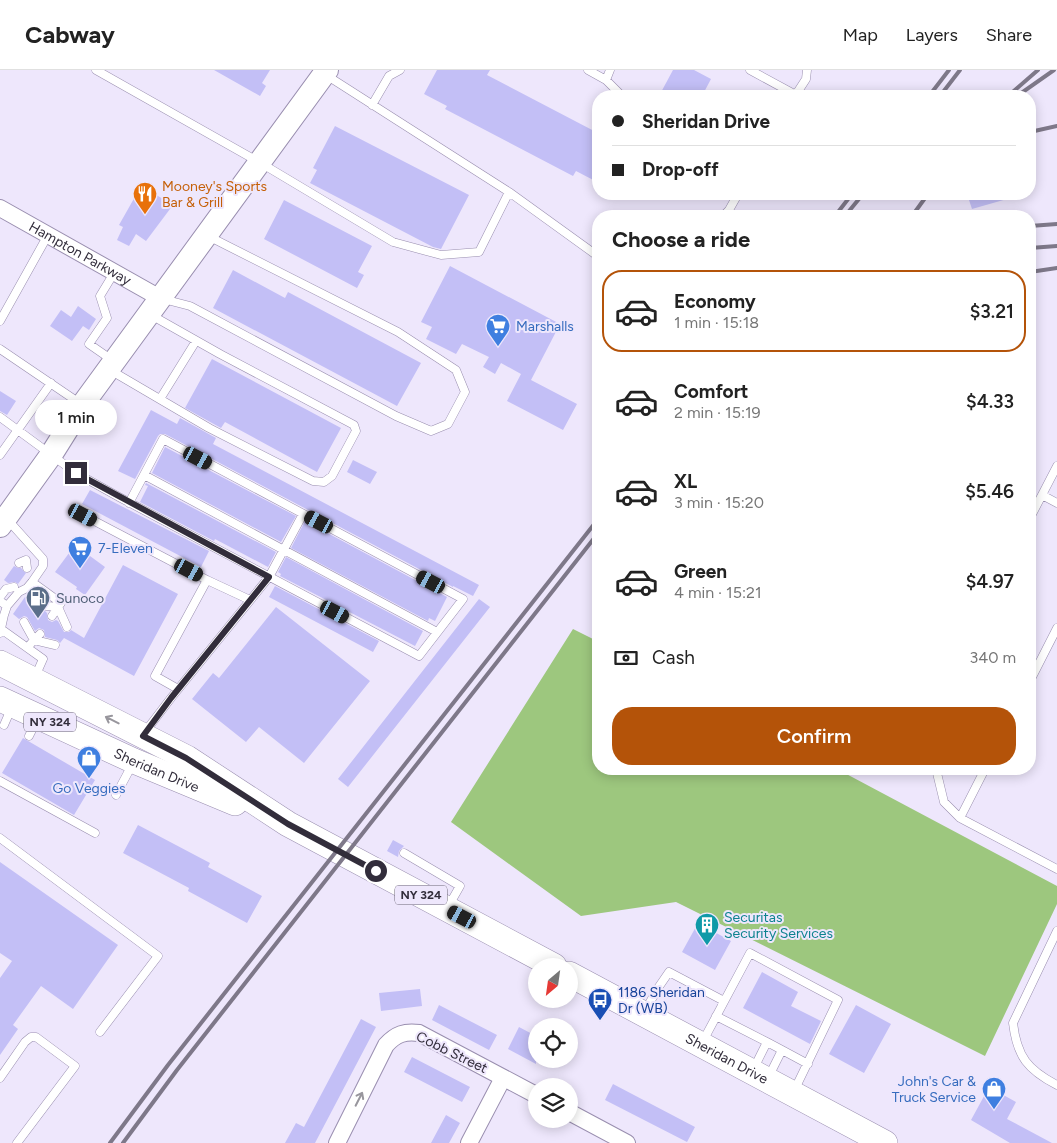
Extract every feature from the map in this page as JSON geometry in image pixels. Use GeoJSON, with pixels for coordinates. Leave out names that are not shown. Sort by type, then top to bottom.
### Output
{"type":"FeatureCollection","features":[{"type":"Feature","properties":{"kind":"main road"},"geometry":{"type":"LineString","coordinates":[[6,513],[51,455],[83,404],[111,365],[326,72]]}},
{"type":"Feature","properties":{"kind":"main road","name":"Sheridan Drive"},"geometry":{"type":"LineString","coordinates":[[0,664],[186,758],[288,824],[539,958]]}},
{"type":"Feature","properties":{"kind":"main road","name":"Sheridan Drive"},"geometry":{"type":"LineString","coordinates":[[6,710],[34,727],[88,752],[134,761],[288,824]]}},
{"type":"Feature","properties":{"kind":"main road","name":"Sheridan Drive"},"geometry":{"type":"LineString","coordinates":[[578,979],[885,1143]]}},
{"type":"Feature","properties":{"kind":"street","name":"Hampton Parkway"},"geometry":{"type":"LineString","coordinates":[[0,208],[114,273],[155,306]]}},
{"type":"Feature","properties":{"kind":"street","name":"Cobb Street"},"geometry":{"type":"LineString","coordinates":[[337,1143],[386,1045],[393,1038],[401,1034],[419,1033],[528,1091]]}},
{"type":"Feature","properties":{"kind":"street"},"geometry":{"type":"LineString","coordinates":[[469,1143],[503,1078]]}},
{"type":"Feature","properties":{"kind":"street"},"geometry":{"type":"LineString","coordinates":[[578,1118],[607,1138],[627,1143]]}},
{"type":"Feature","properties":{"kind":"lane"},"geometry":{"type":"LineString","coordinates":[[96,70],[259,162],[393,242],[441,255],[479,252],[509,192]]}},
{"type":"Feature","properties":{"kind":"lane"},"geometry":{"type":"LineString","coordinates":[[372,105],[389,76],[400,70]]}},
{"type":"Feature","properties":{"kind":"lane"},"geometry":{"type":"LineString","coordinates":[[588,70],[606,80],[616,90]]}},
{"type":"Feature","properties":{"kind":"lane"},"geometry":{"type":"LineString","coordinates":[[606,80],[610,70]]}},
{"type":"Feature","properties":{"kind":"lane"},"geometry":{"type":"LineString","coordinates":[[750,70],[787,90]]}},
{"type":"Feature","properties":{"kind":"lane"},"geometry":{"type":"LineString","coordinates":[[799,90],[806,79],[807,70]]}},
{"type":"Feature","properties":{"kind":"lane"},"geometry":{"type":"LineString","coordinates":[[326,72],[372,105],[509,192],[592,252]]}},
{"type":"Feature","properties":{"kind":"lane"},"geometry":{"type":"LineString","coordinates":[[0,321],[48,235]]}},
{"type":"Feature","properties":{"kind":"lane"},"geometry":{"type":"LineString","coordinates":[[155,306],[190,306],[396,416],[431,431],[448,424],[465,392],[456,370],[398,332],[206,235]]}},
{"type":"Feature","properties":{"kind":"lane"},"geometry":{"type":"LineString","coordinates":[[114,273],[100,296],[107,318],[89,344],[111,365],[160,399],[209,428],[313,481],[324,482],[332,476],[356,431],[354,425],[196,341],[155,306]]}},
{"type":"Feature","properties":{"kind":"lane"},"geometry":{"type":"LineString","coordinates":[[160,399],[196,341]]}},
{"type":"Feature","properties":{"kind":"lane"},"geometry":{"type":"LineString","coordinates":[[0,349],[83,404]]}},
{"type":"Feature","properties":{"kind":"lane"},"geometry":{"type":"LineString","coordinates":[[0,456],[51,383]]}},
{"type":"Feature","properties":{"kind":"lane"},"geometry":{"type":"LineString","coordinates":[[0,417],[76,473],[129,502],[269,577],[419,656],[463,599],[163,439],[129,502]]}},
{"type":"Feature","properties":{"kind":"lane"},"geometry":{"type":"LineString","coordinates":[[1036,506],[1057,466]]}},
{"type":"Feature","properties":{"kind":"lane"},"geometry":{"type":"LineString","coordinates":[[144,475],[437,632]]}},
{"type":"Feature","properties":{"kind":"lane"},"geometry":{"type":"LineString","coordinates":[[1042,495],[1057,503]]}},
{"type":"Feature","properties":{"kind":"lane"},"geometry":{"type":"LineString","coordinates":[[6,513],[43,559],[43,566],[32,582],[27,588],[19,592],[8,606],[1,631],[43,658],[34,681]]}},
{"type":"Feature","properties":{"kind":"lane"},"geometry":{"type":"LineString","coordinates":[[143,736],[178,689],[269,577],[303,514]]}},
{"type":"Feature","properties":{"kind":"lane"},"geometry":{"type":"LineString","coordinates":[[83,515],[207,580],[250,600]]}},
{"type":"Feature","properties":{"kind":"lane"},"geometry":{"type":"LineString","coordinates":[[24,564],[34,548]]}},
{"type":"Feature","properties":{"kind":"lane"},"geometry":{"type":"LineString","coordinates":[[178,689],[155,676],[207,580]]}},
{"type":"Feature","properties":{"kind":"lane"},"geometry":{"type":"LineString","coordinates":[[32,582],[61,603],[52,616]]}},
{"type":"Feature","properties":{"kind":"lane"},"geometry":{"type":"LineString","coordinates":[[0,597],[9,586]]}},
{"type":"Feature","properties":{"kind":"lane"},"geometry":{"type":"LineString","coordinates":[[0,601],[8,606]]}},
{"type":"Feature","properties":{"kind":"lane"},"geometry":{"type":"LineString","coordinates":[[36,605],[58,607]]}},
{"type":"Feature","properties":{"kind":"lane"},"geometry":{"type":"LineString","coordinates":[[58,607],[67,628]]}},
{"type":"Feature","properties":{"kind":"lane"},"geometry":{"type":"LineString","coordinates":[[24,622],[34,640],[55,645]]}},
{"type":"Feature","properties":{"kind":"lane"},"geometry":{"type":"LineString","coordinates":[[1036,669],[1057,628]]}},
{"type":"Feature","properties":{"kind":"lane"},"geometry":{"type":"LineString","coordinates":[[28,647],[40,634]]}},
{"type":"Feature","properties":{"kind":"lane"},"geometry":{"type":"LineString","coordinates":[[116,794],[134,761]]}},
{"type":"Feature","properties":{"kind":"lane"},"geometry":{"type":"LineString","coordinates":[[937,775],[944,802],[960,818],[1057,869]]}},
{"type":"Feature","properties":{"kind":"lane"},"geometry":{"type":"LineString","coordinates":[[960,818],[982,775]]}},
{"type":"Feature","properties":{"kind":"lane"},"geometry":{"type":"LineString","coordinates":[[0,781],[94,833]]}},
{"type":"Feature","properties":{"kind":"lane"},"geometry":{"type":"LineString","coordinates":[[0,838],[158,956],[100,1032]]}},
{"type":"Feature","properties":{"kind":"lane"},"geometry":{"type":"LineString","coordinates":[[404,853],[460,886],[447,909]]}},
{"type":"Feature","properties":{"kind":"lane"},"geometry":{"type":"LineString","coordinates":[[1057,932],[1013,1023],[1015,1038],[1026,1064],[1039,1076],[1057,1085]]}},
{"type":"Feature","properties":{"kind":"lane"},"geometry":{"type":"LineString","coordinates":[[702,1045],[750,953],[838,1000],[793,1094]]}},
{"type":"Feature","properties":{"kind":"lane"},"geometry":{"type":"LineString","coordinates":[[643,1014],[669,972],[724,1001]]}},
{"type":"Feature","properties":{"kind":"lane"},"geometry":{"type":"LineString","coordinates":[[716,1016],[808,1064]]}},
{"type":"Feature","properties":{"kind":"lane"},"geometry":{"type":"LineString","coordinates":[[0,1078],[25,1042],[31,1037],[36,1037],[75,1066],[17,1143]]}},
{"type":"Feature","properties":{"kind":"lane"},"geometry":{"type":"LineString","coordinates":[[760,1076],[767,1042]]}},
{"type":"Feature","properties":{"kind":"lane"},"geometry":{"type":"LineString","coordinates":[[760,1076],[782,1050]]}},
{"type":"Feature","properties":{"kind":"green space"},"geometry":{"type":"Polygon","coordinates":[[[573,629],[592,638],[592,775],[848,775],[1057,886],[1057,904],[985,1056],[676,902],[581,916],[451,822],[573,629]]]}},
{"type":"Feature","properties":{"kind":"building"},"geometry":{"type":"Polygon","coordinates":[[[214,70],[270,70],[262,83],[266,86],[260,96],[214,70]]]}},
{"type":"Feature","properties":{"kind":"building"},"geometry":{"type":"Polygon","coordinates":[[[437,70],[490,70],[487,75],[592,130],[592,179],[576,171],[573,176],[445,109],[447,106],[424,94],[437,70]]]}},
{"type":"Feature","properties":{"kind":"building"},"geometry":{"type":"Polygon","coordinates":[[[673,70],[694,70],[711,79],[705,90],[662,90],[673,70]]]}},
{"type":"Feature","properties":{"kind":"building"},"geometry":{"type":"Polygon","coordinates":[[[335,126],[469,195],[441,249],[433,247],[310,183],[317,170],[313,168],[335,126]]]}},
{"type":"Feature","properties":{"kind":"building","name":"Mooney's Sports Bar & Grill"},"geometry":{"type":"Polygon","coordinates":[[[143,187],[173,205],[146,241],[136,234],[129,246],[117,240],[123,227],[119,225],[136,195],[143,187]]]}},
{"type":"Feature","properties":{"kind":"building"},"geometry":{"type":"Polygon","coordinates":[[[284,200],[372,246],[358,272],[364,275],[357,288],[264,239],[284,200]]]}},
{"type":"Feature","properties":{"kind":"building"},"geometry":{"type":"Polygon","coordinates":[[[969,200],[1004,200],[972,209],[969,200]]]}},
{"type":"Feature","properties":{"kind":"building"},"geometry":{"type":"Polygon","coordinates":[[[450,266],[560,324],[531,380],[577,404],[563,430],[507,401],[521,374],[501,363],[495,374],[483,367],[489,357],[462,344],[456,354],[426,339],[432,327],[421,322],[450,266]]]}},
{"type":"Feature","properties":{"kind":"building"},"geometry":{"type":"Polygon","coordinates":[[[233,270],[285,298],[288,292],[421,363],[397,406],[213,308],[233,270]]]}},
{"type":"Feature","properties":{"kind":"building"},"geometry":{"type":"Polygon","coordinates":[[[78,306],[96,319],[89,330],[83,326],[72,341],[50,326],[61,310],[71,317],[78,306]]]}},
{"type":"Feature","properties":{"kind":"building"},"geometry":{"type":"Polygon","coordinates":[[[212,359],[341,428],[317,472],[225,422],[221,428],[185,408],[212,359]]]}},
{"type":"Feature","properties":{"kind":"building"},"geometry":{"type":"Polygon","coordinates":[[[0,391],[16,401],[7,415],[0,411],[0,391]]]}},
{"type":"Feature","properties":{"kind":"building"},"geometry":{"type":"Polygon","coordinates":[[[151,410],[177,424],[180,418],[216,438],[213,444],[479,585],[473,596],[165,434],[158,436],[135,479],[118,471],[151,410]]]}},
{"type":"Feature","properties":{"kind":"building"},"geometry":{"type":"Polygon","coordinates":[[[165,447],[296,516],[281,542],[152,473],[165,447]]]}},
{"type":"Feature","properties":{"kind":"building"},"geometry":{"type":"Polygon","coordinates":[[[353,460],[377,472],[370,484],[347,472],[353,460]]]}},
{"type":"Feature","properties":{"kind":"building"},"geometry":{"type":"Polygon","coordinates":[[[146,483],[276,552],[268,567],[140,502],[148,486],[145,485],[146,483]]]}},
{"type":"Feature","properties":{"kind":"building"},"geometry":{"type":"Polygon","coordinates":[[[90,490],[209,551],[201,567],[82,504],[90,490]]]}},
{"type":"Feature","properties":{"kind":"building"},"geometry":{"type":"Polygon","coordinates":[[[305,521],[447,597],[435,621],[429,618],[428,621],[291,548],[305,521]]]}},
{"type":"Feature","properties":{"kind":"building","name":"7-Eleven"},"geometry":{"type":"Polygon","coordinates":[[[75,545],[105,567],[85,595],[55,572],[75,545]]]}},
{"type":"Feature","properties":{"kind":"building"},"geometry":{"type":"Polygon","coordinates":[[[286,557],[423,631],[415,646],[280,576],[281,574],[278,572],[286,557]]]}},
{"type":"Feature","properties":{"kind":"building"},"geometry":{"type":"Polygon","coordinates":[[[123,565],[178,594],[134,676],[64,638],[60,643],[57,640],[45,637],[44,630],[39,628],[35,631],[27,617],[24,616],[19,619],[13,614],[25,597],[31,602],[32,609],[45,611],[48,620],[52,622],[58,621],[64,632],[71,630],[84,638],[123,565]]]}},
{"type":"Feature","properties":{"kind":"building","name":"Sunoco"},"geometry":{"type":"Polygon","coordinates":[[[14,566],[21,568],[26,573],[18,584],[15,582],[8,583],[4,580],[14,566]]]}},
{"type":"Feature","properties":{"kind":"building"},"geometry":{"type":"Polygon","coordinates":[[[275,586],[379,641],[373,652],[269,597],[275,586]]]}},
{"type":"Feature","properties":{"kind":"building"},"geometry":{"type":"Polygon","coordinates":[[[479,599],[490,607],[348,787],[338,779],[479,599]]]}},
{"type":"Feature","properties":{"kind":"building"},"geometry":{"type":"Polygon","coordinates":[[[276,607],[370,681],[304,763],[259,727],[246,742],[192,699],[213,673],[219,678],[276,607]]]}},
{"type":"Feature","properties":{"kind":"building"},"geometry":{"type":"Polygon","coordinates":[[[23,738],[95,780],[74,815],[2,773],[23,738]]]}},
{"type":"Feature","properties":{"kind":"building"},"geometry":{"type":"Polygon","coordinates":[[[138,825],[210,863],[208,867],[262,896],[247,923],[188,891],[189,888],[123,853],[138,825]]]}},
{"type":"Feature","properties":{"kind":"building"},"geometry":{"type":"Polygon","coordinates":[[[393,840],[404,846],[399,851],[398,857],[387,851],[393,840]]]}},
{"type":"Feature","properties":{"kind":"building"},"geometry":{"type":"Polygon","coordinates":[[[0,862],[118,945],[73,1009],[41,986],[13,1025],[18,1029],[0,1055],[0,978],[12,961],[0,953],[0,862]]]}},
{"type":"Feature","properties":{"kind":"building","name":"Securitas Security Services"},"geometry":{"type":"Polygon","coordinates":[[[698,923],[731,941],[715,970],[682,952],[698,923]]]}},
{"type":"Feature","properties":{"kind":"building"},"geometry":{"type":"Polygon","coordinates":[[[762,972],[798,992],[791,1006],[821,1021],[810,1044],[743,1008],[762,972]]]}},
{"type":"Feature","properties":{"kind":"building"},"geometry":{"type":"Polygon","coordinates":[[[420,989],[422,1006],[381,1011],[379,993],[420,989]]]}},
{"type":"Feature","properties":{"kind":"building"},"geometry":{"type":"Polygon","coordinates":[[[439,1005],[497,1035],[489,1050],[432,1020],[439,1005]]]}},
{"type":"Feature","properties":{"kind":"building"},"geometry":{"type":"Polygon","coordinates":[[[856,1005],[891,1024],[864,1073],[829,1054],[856,1005]]]}},
{"type":"Feature","properties":{"kind":"building"},"geometry":{"type":"Polygon","coordinates":[[[361,1019],[376,1027],[315,1143],[285,1143],[296,1123],[304,1127],[361,1019]]]}},
{"type":"Feature","properties":{"kind":"building"},"geometry":{"type":"Polygon","coordinates":[[[519,1027],[528,1032],[528,1060],[508,1049],[519,1027]]]}},
{"type":"Feature","properties":{"kind":"building"},"geometry":{"type":"Polygon","coordinates":[[[412,1057],[470,1087],[462,1102],[404,1072],[412,1057]]]}},
{"type":"Feature","properties":{"kind":"building"},"geometry":{"type":"Polygon","coordinates":[[[613,1084],[695,1127],[687,1142],[605,1100],[613,1084]]]}},
{"type":"Feature","properties":{"kind":"building","name":"John's Car & Truck Service"},"geometry":{"type":"Polygon","coordinates":[[[989,1087],[1016,1102],[1007,1119],[1052,1143],[1010,1143],[971,1120],[989,1087]]]}},
{"type":"Feature","properties":{"kind":"building"},"geometry":{"type":"Polygon","coordinates":[[[446,1115],[460,1123],[449,1143],[431,1143],[446,1115]]]}},
{"type":"Feature","properties":{"kind":"railway"},"geometry":{"type":"LineString","coordinates":[[934,90],[949,70]]}},
{"type":"Feature","properties":{"kind":"railway"},"geometry":{"type":"LineString","coordinates":[[945,90],[960,70]]}},
{"type":"Feature","properties":{"kind":"railway"},"geometry":{"type":"LineString","coordinates":[[1015,90],[1038,70]]}},
{"type":"Feature","properties":{"kind":"railway"},"geometry":{"type":"LineString","coordinates":[[1026,90],[1054,70]]}},
{"type":"Feature","properties":{"kind":"railway"},"geometry":{"type":"LineString","coordinates":[[1036,131],[1057,126]]}},
{"type":"Feature","properties":{"kind":"railway"},"geometry":{"type":"LineString","coordinates":[[840,210],[847,200]]}},
{"type":"Feature","properties":{"kind":"railway"},"geometry":{"type":"LineString","coordinates":[[850,210],[858,200]]}},
{"type":"Feature","properties":{"kind":"railway"},"geometry":{"type":"LineString","coordinates":[[916,210],[924,200]]}},
{"type":"Feature","properties":{"kind":"railway"},"geometry":{"type":"LineString","coordinates":[[1036,226],[1057,224]]}},
{"type":"Feature","properties":{"kind":"railway"},"geometry":{"type":"LineString","coordinates":[[1036,248],[1057,246]]}},
{"type":"Feature","properties":{"kind":"railway"},"geometry":{"type":"LineString","coordinates":[[1036,271],[1057,268]]}},
{"type":"Feature","properties":{"kind":"railway"},"geometry":{"type":"LineString","coordinates":[[110,1143],[168,1065],[592,527]]}},
{"type":"Feature","properties":{"kind":"railway"},"geometry":{"type":"LineString","coordinates":[[123,1143],[177,1070],[592,541]]}},
{"type":"Feature","properties":{"kind":"place","name":"Mooney's Sports Bar & Grill"},"geometry":{"type":"Point","coordinates":[145,215]}},
{"type":"Feature","properties":{"kind":"place","name":"Marshalls"},"geometry":{"type":"Point","coordinates":[498,347]}},
{"type":"Feature","properties":{"kind":"place","name":"7-Eleven"},"geometry":{"type":"Point","coordinates":[80,569]}},
{"type":"Feature","properties":{"kind":"place","name":"Sunoco"},"geometry":{"type":"Point","coordinates":[38,619]}},
{"type":"Feature","properties":{"kind":"place","name":"Go Veggies"},"geometry":{"type":"Point","coordinates":[89,779]}},
{"type":"Feature","properties":{"kind":"place","name":"Securitas Security Services"},"geometry":{"type":"Point","coordinates":[707,946]}},
{"type":"Feature","properties":{"kind":"place","name":"1186 Sheridan Dr (WB)"},"geometry":{"type":"Point","coordinates":[600,1021]}},
{"type":"Feature","properties":{"kind":"place","name":"John's Car & Truck Service"},"geometry":{"type":"Point","coordinates":[994,1110]}},
{"type":"Feature","properties":{"kind":"route"},"geometry":{"type":"LineString","coordinates":[[76,473],[269,577],[150,724],[143,736],[186,758],[288,824],[376,871]]}}]}
